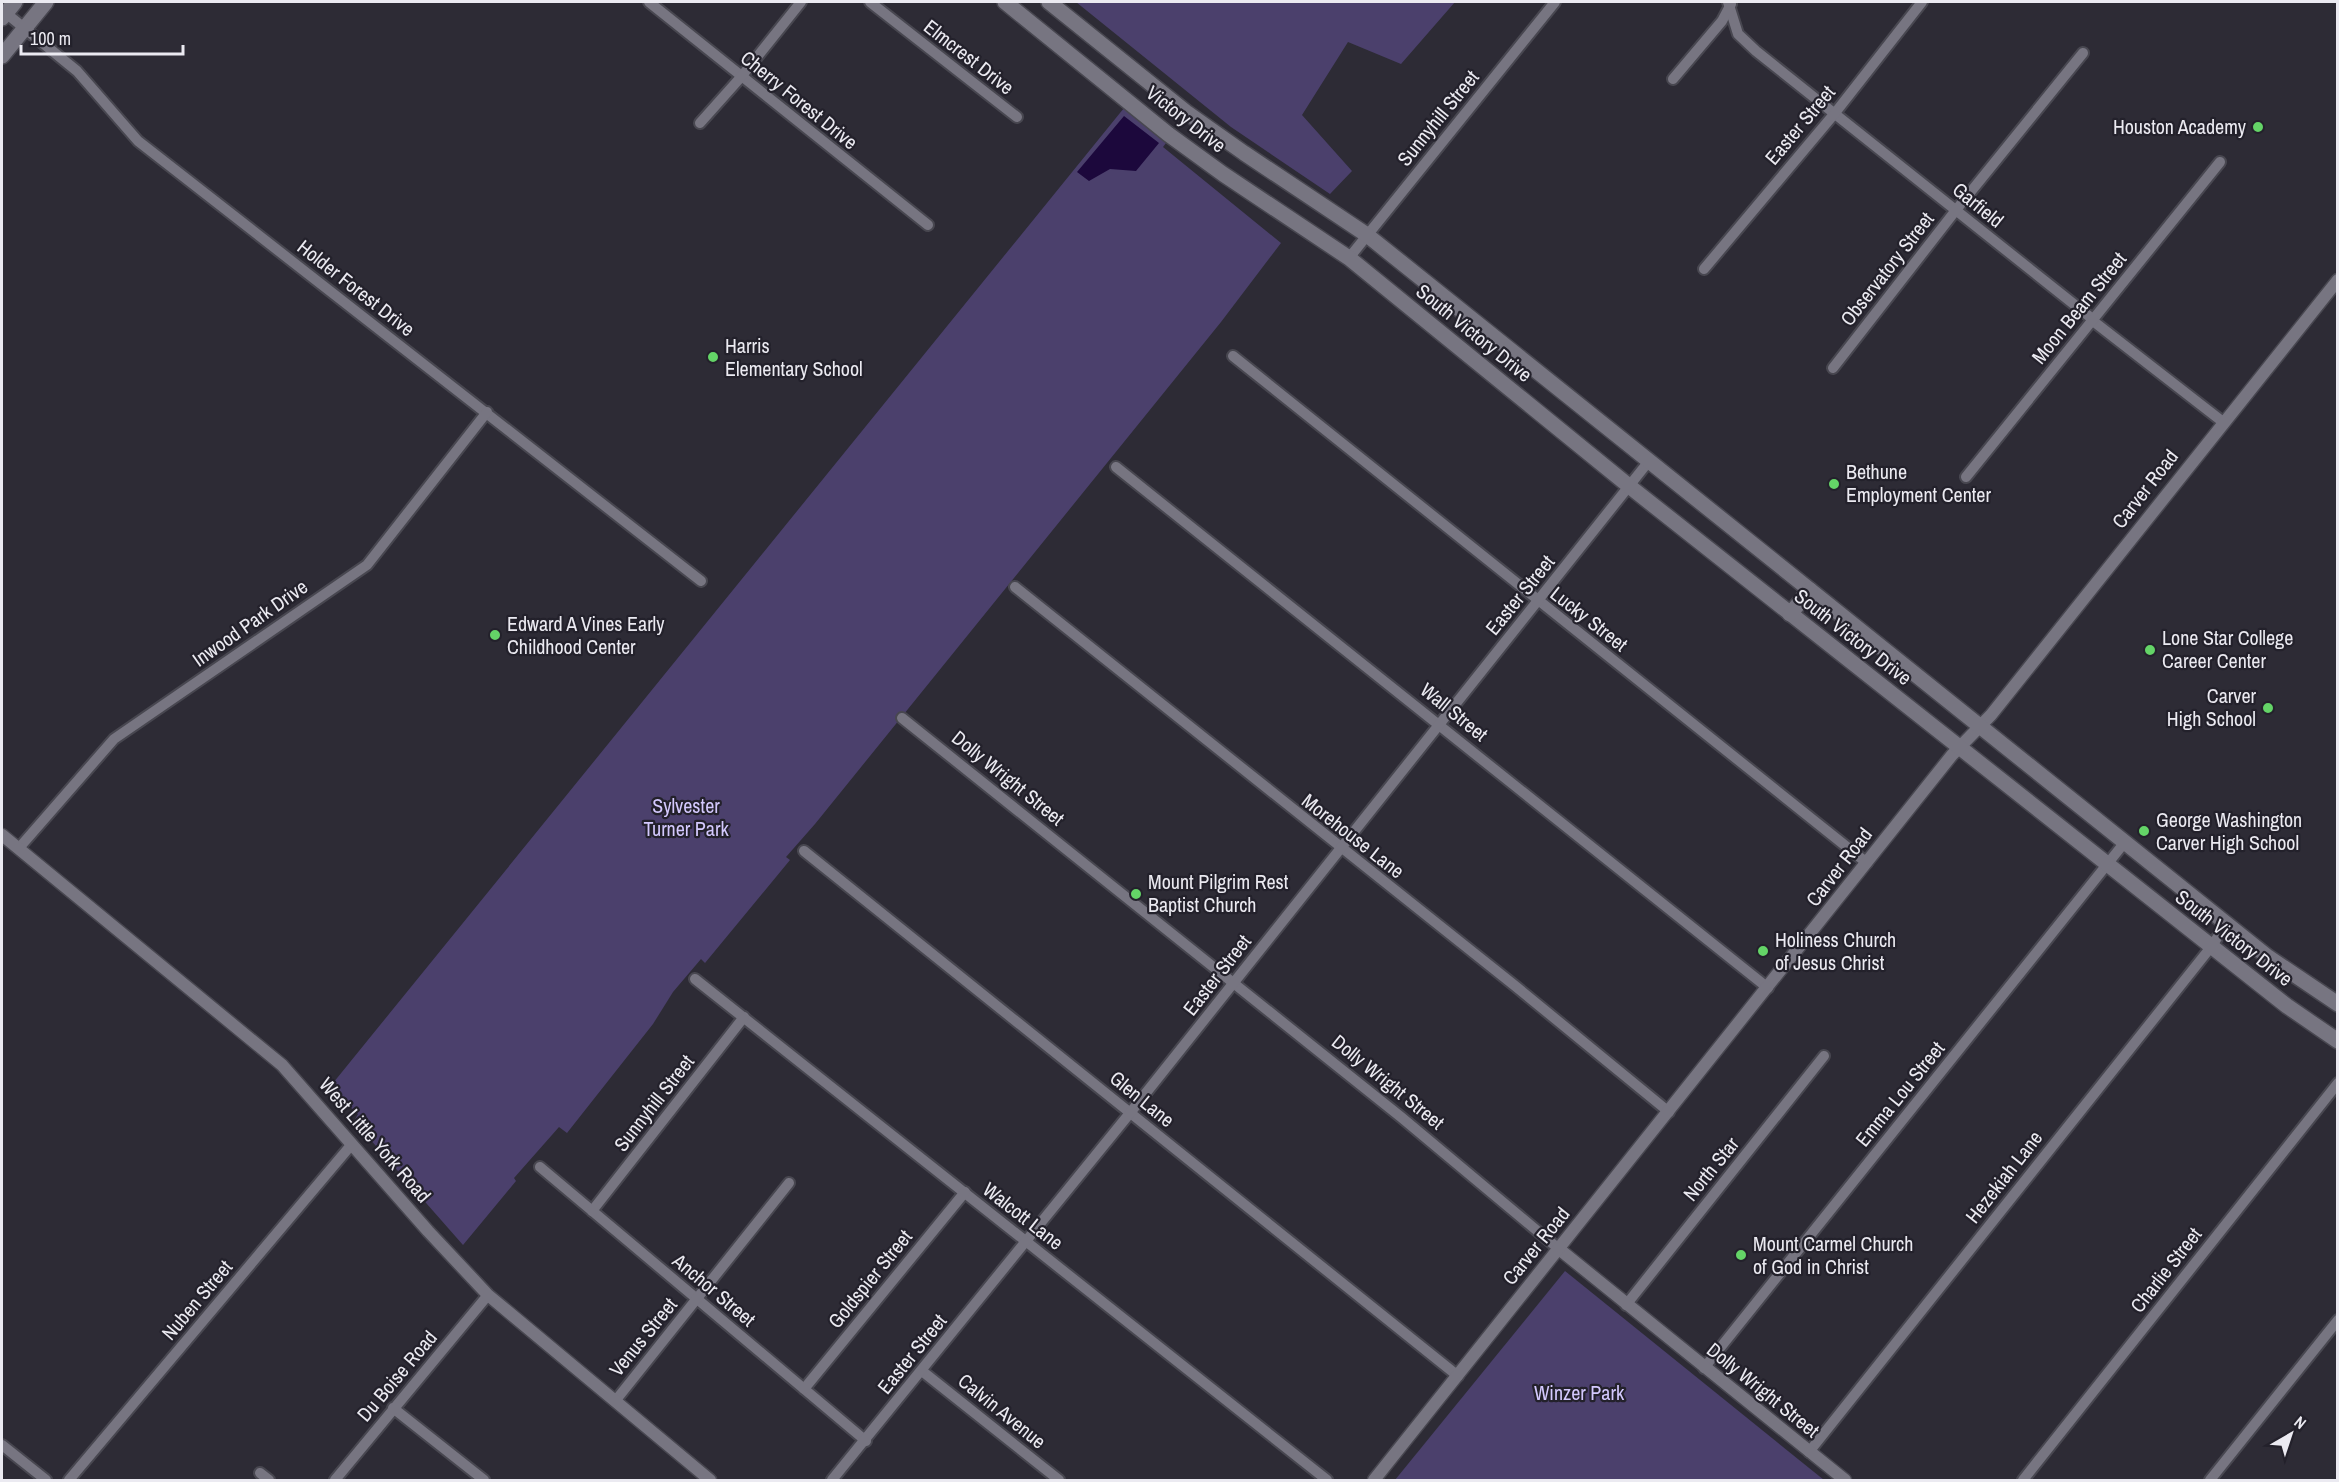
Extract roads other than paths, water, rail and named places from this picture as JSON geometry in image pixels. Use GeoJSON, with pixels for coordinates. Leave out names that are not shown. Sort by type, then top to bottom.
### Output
{"type":"FeatureCollection","features":[{"type":"Feature","properties":{"kind":"main road"},"geometry":{"type":"LineString","coordinates":[[2,56],[46,2]]}},
{"type":"Feature","properties":{"kind":"main road","name":"Victory Drive"},"geometry":{"type":"LineString","coordinates":[[1005,2],[1168,134],[1223,174],[1349,258]]}},
{"type":"Feature","properties":{"kind":"main road","name":"Victory Drive"},"geometry":{"type":"LineString","coordinates":[[1049,2],[1186,112],[1367,235]]}},
{"type":"Feature","properties":{"kind":"main road"},"geometry":{"type":"LineString","coordinates":[[1112,88],[1130,67]]}},
{"type":"Feature","properties":{"kind":"main road","name":"South Victory Drive"},"geometry":{"type":"LineString","coordinates":[[1367,235],[2268,957],[2337,1004]]}},
{"type":"Feature","properties":{"kind":"main road","name":"South Victory Drive"},"geometry":{"type":"LineString","coordinates":[[1349,258],[1629,486],[1959,748],[2287,1006],[2337,1041]]}},
{"type":"Feature","properties":{"kind":"main road"},"geometry":{"type":"LineString","coordinates":[[1790,614],[1810,590]]}},
{"type":"Feature","properties":{"kind":"street","name":"Cherry Forest Drive"},"geometry":{"type":"LineString","coordinates":[[649,2],[928,225]]}},
{"type":"Feature","properties":{"kind":"street"},"geometry":{"type":"LineString","coordinates":[[700,123],[741,77],[801,2]]}},
{"type":"Feature","properties":{"kind":"street","name":"Elmcrest Drive"},"geometry":{"type":"LineString","coordinates":[[870,2],[1017,117]]}},
{"type":"Feature","properties":{"kind":"street","name":"Sunnyhill Street"},"geometry":{"type":"LineString","coordinates":[[1349,258],[1555,2]]}},
{"type":"Feature","properties":{"kind":"street","name":"Easter Street"},"geometry":{"type":"LineString","coordinates":[[1704,269],[1835,113],[1922,2]]}},
{"type":"Feature","properties":{"kind":"street"},"geometry":{"type":"LineString","coordinates":[[1673,79],[1722,21],[1730,3]]}},
{"type":"Feature","properties":{"kind":"street","name":"Garfield"},"geometry":{"type":"LineString","coordinates":[[1730,3],[1738,34],[1756,51],[2223,422]]}},
{"type":"Feature","properties":{"kind":"street","name":"Holder Forest Drive"},"geometry":{"type":"LineString","coordinates":[[6,11],[77,71],[138,141],[701,581]]}},
{"type":"Feature","properties":{"kind":"street","name":"Observatory Street"},"geometry":{"type":"LineString","coordinates":[[1833,368],[1956,210],[2083,53]]}},
{"type":"Feature","properties":{"kind":"street","name":"Moon Beam Street"},"geometry":{"type":"LineString","coordinates":[[1966,477],[2220,162]]}},
{"type":"Feature","properties":{"kind":"street","name":"Carver Road"},"geometry":{"type":"LineString","coordinates":[[1374,1480],[1959,748],[1981,726],[2337,280]]}},
{"type":"Feature","properties":{"kind":"street","name":"Lucky Street"},"geometry":{"type":"LineString","coordinates":[[1233,356],[1867,863]]}},
{"type":"Feature","properties":{"kind":"street","name":"Inwood Park Drive"},"geometry":{"type":"LineString","coordinates":[[19,849],[114,739],[367,565],[487,412]]}},
{"type":"Feature","properties":{"kind":"street","name":"Easter Street"},"geometry":{"type":"LineString","coordinates":[[832,1480],[866,1441],[1025,1240],[1130,1113],[1649,461]]}},
{"type":"Feature","properties":{"kind":"street","name":"Wall Street"},"geometry":{"type":"LineString","coordinates":[[1116,467],[1768,988]]}},
{"type":"Feature","properties":{"kind":"street","name":"Morehouse Lane"},"geometry":{"type":"LineString","coordinates":[[1015,587],[1340,849],[1514,985],[1669,1112]]}},
{"type":"Feature","properties":{"kind":"street","name":"Dolly Wright Street"},"geometry":{"type":"LineString","coordinates":[[902,718],[1401,1117],[1626,1305],[1845,1480]]}},
{"type":"Feature","properties":{"kind":"street","name":"West Little York Road"},"geometry":{"type":"LineString","coordinates":[[2,835],[282,1065],[428,1231],[488,1294],[710,1480]]}},
{"type":"Feature","properties":{"kind":"street","name":"Emma Lou Street"},"geometry":{"type":"LineString","coordinates":[[1704,1368],[2125,842]]}},
{"type":"Feature","properties":{"kind":"street","name":"Glen Lane"},"geometry":{"type":"LineString","coordinates":[[804,851],[1458,1376]]}},
{"type":"Feature","properties":{"kind":"street","name":"Hezekiah Lane"},"geometry":{"type":"LineString","coordinates":[[1809,1452],[2211,947],[2226,923]]}},
{"type":"Feature","properties":{"kind":"street","name":"Walcott Lane"},"geometry":{"type":"LineString","coordinates":[[695,979],[1328,1480]]}},
{"type":"Feature","properties":{"kind":"street","name":"Sunnyhill Street"},"geometry":{"type":"LineString","coordinates":[[592,1211],[744,1017]]}},
{"type":"Feature","properties":{"kind":"street","name":"North Star"},"geometry":{"type":"LineString","coordinates":[[1626,1305],[1824,1056]]}},
{"type":"Feature","properties":{"kind":"street","name":"Charlie Street"},"geometry":{"type":"LineString","coordinates":[[2023,1480],[2337,1083]]}},
{"type":"Feature","properties":{"kind":"street","name":"Nuben Street"},"geometry":{"type":"LineString","coordinates":[[69,1480],[352,1144]]}},
{"type":"Feature","properties":{"kind":"street","name":"Anchor Street"},"geometry":{"type":"LineString","coordinates":[[540,1167],[866,1441]]}},
{"type":"Feature","properties":{"kind":"street","name":"Venus Street"},"geometry":{"type":"LineString","coordinates":[[616,1400],[789,1183]]}},
{"type":"Feature","properties":{"kind":"street","name":"Goldspier Street"},"geometry":{"type":"LineString","coordinates":[[804,1389],[964,1192]]}},
{"type":"Feature","properties":{"kind":"street","name":"Du Boise Road"},"geometry":{"type":"LineString","coordinates":[[335,1480],[488,1294]]}},
{"type":"Feature","properties":{"kind":"street"},"geometry":{"type":"LineString","coordinates":[[2210,1480],[2337,1320]]}},
{"type":"Feature","properties":{"kind":"street","name":"Calvin Avenue"},"geometry":{"type":"LineString","coordinates":[[922,1371],[1059,1480]]}},
{"type":"Feature","properties":{"kind":"street"},"geometry":{"type":"LineString","coordinates":[[393,1408],[484,1480]]}},
{"type":"Feature","properties":{"kind":"street"},"geometry":{"type":"LineString","coordinates":[[2,1445],[46,1480]]}},
{"type":"Feature","properties":{"kind":"street"},"geometry":{"type":"LineString","coordinates":[[260,1473],[269,1480]]}},
{"type":"Feature","properties":{"kind":"place","name":"Houston Academy"},"geometry":{"type":"Point","coordinates":[2258,127]}},
{"type":"Feature","properties":{"kind":"place","name":"Harris Elementary School"},"geometry":{"type":"Point","coordinates":[713,357]}},
{"type":"Feature","properties":{"kind":"place","name":"Bethune Employment Center"},"geometry":{"type":"Point","coordinates":[1834,484]}},
{"type":"Feature","properties":{"kind":"place","name":"Edward A Vines Early Childhood Center"},"geometry":{"type":"Point","coordinates":[495,635]}},
{"type":"Feature","properties":{"kind":"place","name":"Lone Star College Career Center"},"geometry":{"type":"Point","coordinates":[2150,650]}},
{"type":"Feature","properties":{"kind":"place","name":"Carver High School"},"geometry":{"type":"Point","coordinates":[2268,708]}},
{"type":"Feature","properties":{"kind":"place","name":"George Washington Carver High School"},"geometry":{"type":"Point","coordinates":[2144,831]}},
{"type":"Feature","properties":{"kind":"place","name":"Mount Pilgrim Rest Baptist Church"},"geometry":{"type":"Point","coordinates":[1136,894]}},
{"type":"Feature","properties":{"kind":"place","name":"Holiness Church of Jesus Christ"},"geometry":{"type":"Point","coordinates":[1763,951]}},
{"type":"Feature","properties":{"kind":"place","name":"Mount Carmel Church of God in Christ"},"geometry":{"type":"Point","coordinates":[1741,1255]}},
{"type":"Feature","properties":{"kind":"park label","name":"Sylvester Turner Park"},"geometry":{"type":"Point","coordinates":[686,818]}},
{"type":"Feature","properties":{"kind":"park label","name":"Winzer Park"},"geometry":{"type":"Point","coordinates":[1579,1393]}}]}
